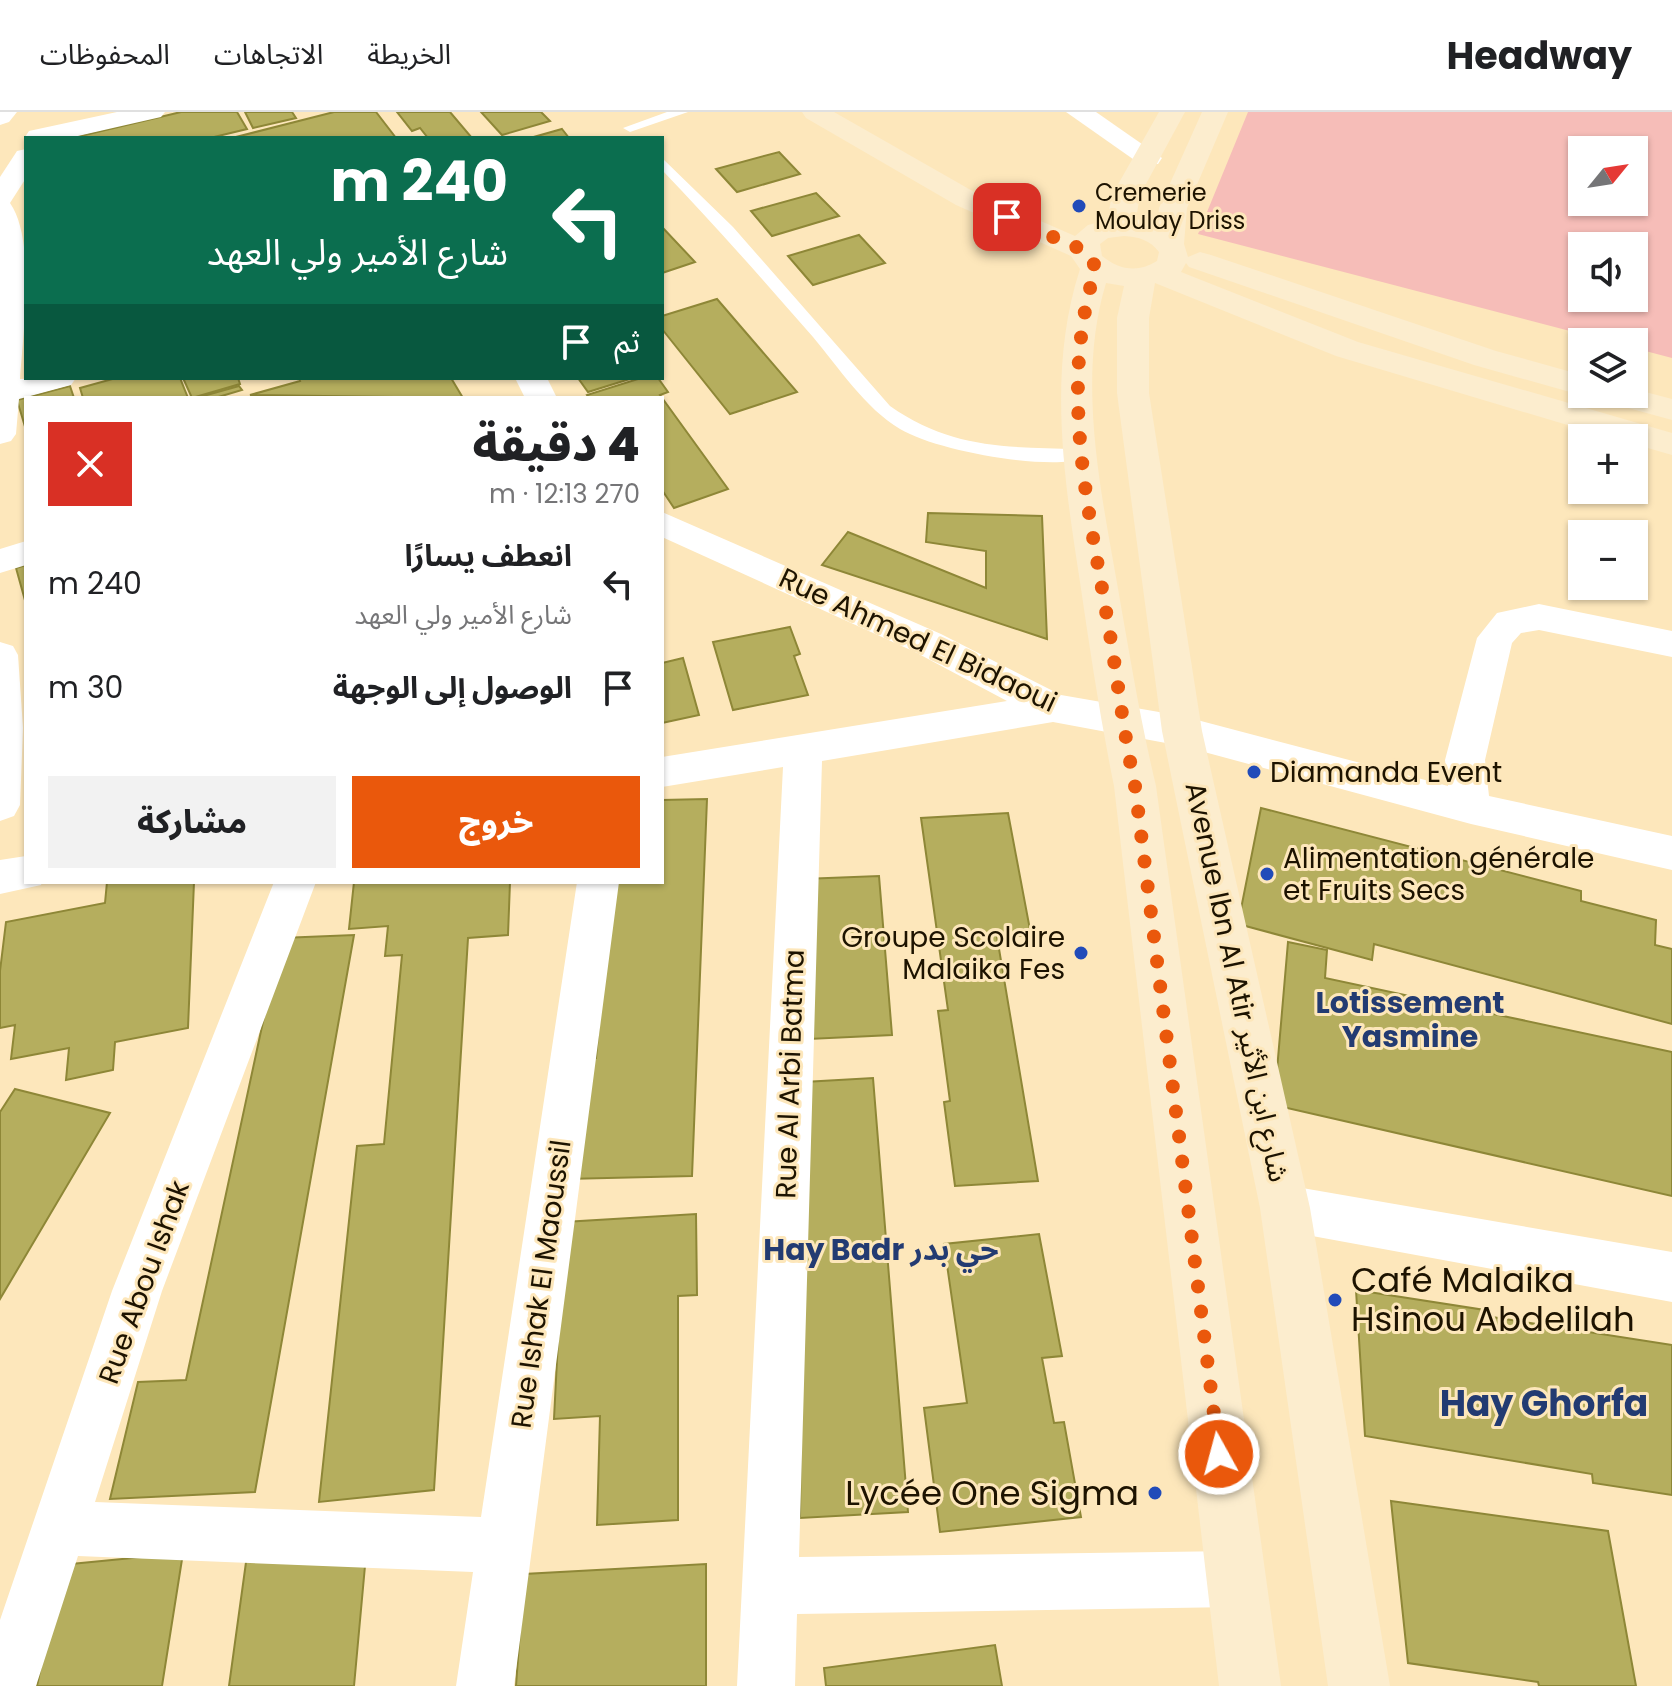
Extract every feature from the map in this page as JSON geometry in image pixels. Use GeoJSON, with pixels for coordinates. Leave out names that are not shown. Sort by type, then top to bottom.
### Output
{"type":"FeatureCollection","features":[{"type":"Feature","properties":{"kind":"street"},"geometry":{"type":"LineString","coordinates":[[0,117],[4,112]]}},
{"type":"Feature","properties":{"kind":"street"},"geometry":{"type":"LineString","coordinates":[[39,136],[55,112]]}},
{"type":"Feature","properties":{"kind":"street"},"geometry":{"type":"LineString","coordinates":[[47,136],[152,112]]}},
{"type":"Feature","properties":{"kind":"street"},"geometry":{"type":"LineString","coordinates":[[815,112],[966,199],[1092,234],[1151,231],[1161,261],[1303,333],[1474,388],[1672,444]]}},
{"type":"Feature","properties":{"kind":"street"},"geometry":{"type":"LineString","coordinates":[[868,112],[896,127]]}},
{"type":"Feature","properties":{"kind":"street"},"geometry":{"type":"LineString","coordinates":[[1079,112],[1149,158]]}},
{"type":"Feature","properties":{"kind":"street"},"geometry":{"type":"LineString","coordinates":[[1172,112],[1126,195],[1092,234],[1079,349],[1078,455],[1120,719],[1135,786],[1250,1686]]}},
{"type":"Feature","properties":{"kind":"street","name":"Avenue Ibn Al Atir شارع ابن الأثير"},"geometry":{"type":"LineString","coordinates":[[1215,112],[1173,208],[1161,261],[1133,318],[1133,393],[1182,731],[1285,1208],[1359,1686]]}},
{"type":"Feature","properties":{"kind":"street"},"geometry":{"type":"LineString","coordinates":[[0,198],[24,160]]}},
{"type":"Feature","properties":{"kind":"street"},"geometry":{"type":"LineString","coordinates":[[1023,194],[1092,234],[1114,275],[1161,261],[1568,381]]}},
{"type":"Feature","properties":{"kind":"street"},"geometry":{"type":"LineString","coordinates":[[0,208],[18,252],[3,308],[4,393],[0,434]]}},
{"type":"Feature","properties":{"kind":"street"},"geometry":{"type":"LineString","coordinates":[[4,393],[53,380]]}},
{"type":"Feature","properties":{"kind":"street"},"geometry":{"type":"LineString","coordinates":[[1648,403],[1672,410]]}},
{"type":"Feature","properties":{"kind":"street","name":"Rue Ahmed El Bidaoui"},"geometry":{"type":"LineString","coordinates":[[664,524],[928,643],[1053,708],[1182,731],[1471,808],[1672,853]]}},
{"type":"Feature","properties":{"kind":"street"},"geometry":{"type":"LineString","coordinates":[[0,561],[24,554]]}},
{"type":"Feature","properties":{"kind":"street"},"geometry":{"type":"LineString","coordinates":[[1471,808],[1465,760],[1495,638],[1510,622],[1539,617],[1672,644]]}},
{"type":"Feature","properties":{"kind":"street"},"geometry":{"type":"LineString","coordinates":[[0,655],[4,728],[0,805]]}},
{"type":"Feature","properties":{"kind":"street"},"geometry":{"type":"LineString","coordinates":[[664,772],[1053,708]]}},
{"type":"Feature","properties":{"kind":"street","name":"Rue Al Arbi Batma"},"geometry":{"type":"LineString","coordinates":[[766,1686],[803,749]]}},
{"type":"Feature","properties":{"kind":"street"},"geometry":{"type":"LineString","coordinates":[[0,877],[24,873]]}},
{"type":"Feature","properties":{"kind":"street","name":"Rue Abou Ishak"},"geometry":{"type":"LineString","coordinates":[[7,1686],[137,1291],[294,884]]}},
{"type":"Feature","properties":{"kind":"street","name":"Rue Ishak El Maoussil"},"geometry":{"type":"LineString","coordinates":[[485,1686],[598,884]]}},
{"type":"Feature","properties":{"kind":"street"},"geometry":{"type":"LineString","coordinates":[[1285,1208],[1672,1277]]}},
{"type":"Feature","properties":{"kind":"street"},"geometry":{"type":"LineString","coordinates":[[59,1528],[505,1546]]}},
{"type":"Feature","properties":{"kind":"street"},"geometry":{"type":"LineString","coordinates":[[771,1586],[1234,1579]]}},
{"type":"Feature","properties":{"kind":"lane"},"geometry":{"type":"LineString","coordinates":[[630,129],[681,112]]}},
{"type":"Feature","properties":{"kind":"lane"},"geometry":{"type":"LineString","coordinates":[[664,164],[728,230],[884,410],[905,428],[934,442],[975,450],[1078,455]]}},
{"type":"Feature","properties":{"kind":"shaded area"},"geometry":{"type":"Polygon","coordinates":[[[1248,112],[1672,112],[1672,358],[1648,352],[1648,328],[1568,328],[1568,331],[1198,234],[1248,112]]]}},
{"type":"Feature","properties":{"kind":"building"},"geometry":{"type":"Polygon","coordinates":[[[181,112],[237,112],[247,129],[218,136],[80,136],[181,112]]]}},
{"type":"Feature","properties":{"kind":"building"},"geometry":{"type":"Polygon","coordinates":[[[245,112],[292,112],[296,118],[253,128],[245,112]]]}},
{"type":"Feature","properties":{"kind":"building"},"geometry":{"type":"Polygon","coordinates":[[[334,112],[376,112],[394,136],[240,136],[334,112]]]}},
{"type":"Feature","properties":{"kind":"building"},"geometry":{"type":"Polygon","coordinates":[[[397,112],[450,112],[470,136],[426,136],[420,128],[412,131],[397,112]]]}},
{"type":"Feature","properties":{"kind":"building"},"geometry":{"type":"Polygon","coordinates":[[[481,112],[541,112],[550,121],[502,135],[481,112]]]}},
{"type":"Feature","properties":{"kind":"building"},"geometry":{"type":"Polygon","coordinates":[[[562,129],[567,136],[537,136],[562,129]]]}},
{"type":"Feature","properties":{"kind":"building"},"geometry":{"type":"Polygon","coordinates":[[[779,152],[800,174],[737,192],[716,169],[779,152]]]}},
{"type":"Feature","properties":{"kind":"building"},"geometry":{"type":"Polygon","coordinates":[[[816,193],[839,216],[772,236],[751,211],[816,193]]]}},
{"type":"Feature","properties":{"kind":"building"},"geometry":{"type":"Polygon","coordinates":[[[664,229],[695,262],[664,272],[664,229]]]}},
{"type":"Feature","properties":{"kind":"building"},"geometry":{"type":"Polygon","coordinates":[[[859,235],[885,263],[813,285],[788,256],[859,235]]]}},
{"type":"Feature","properties":{"kind":"building"},"geometry":{"type":"Polygon","coordinates":[[[717,299],[797,392],[730,414],[664,332],[664,315],[717,299]]]}},
{"type":"Feature","properties":{"kind":"building"},"geometry":{"type":"Polygon","coordinates":[[[109,380],[181,380],[187,396],[82,396],[80,388],[109,380]]]}},
{"type":"Feature","properties":{"kind":"building"},"geometry":{"type":"Polygon","coordinates":[[[184,380],[239,380],[240,384],[199,396],[191,396],[184,380]]]}},
{"type":"Feature","properties":{"kind":"building"},"geometry":{"type":"Polygon","coordinates":[[[452,380],[462,396],[250,395],[300,381],[452,380]]]}},
{"type":"Feature","properties":{"kind":"building"},"geometry":{"type":"Polygon","coordinates":[[[579,380],[627,380],[588,392],[579,380]]]}},
{"type":"Feature","properties":{"kind":"building"},"geometry":{"type":"Polygon","coordinates":[[[635,380],[659,380],[668,392],[661,396],[587,395],[635,380]]]}},
{"type":"Feature","properties":{"kind":"building"},"geometry":{"type":"Polygon","coordinates":[[[70,386],[73,396],[32,396],[70,386]]]}},
{"type":"Feature","properties":{"kind":"building"},"geometry":{"type":"Polygon","coordinates":[[[239,386],[242,390],[222,396],[203,396],[239,386]]]}},
{"type":"Feature","properties":{"kind":"building"},"geometry":{"type":"Polygon","coordinates":[[[24,398],[24,423],[17,400],[24,398]]]}},
{"type":"Feature","properties":{"kind":"building"},"geometry":{"type":"Polygon","coordinates":[[[664,401],[728,489],[674,508],[664,493],[664,401]]]}},
{"type":"Feature","properties":{"kind":"building"},"geometry":{"type":"Polygon","coordinates":[[[928,513],[1042,516],[1047,639],[822,565],[848,532],[986,588],[986,551],[926,542],[928,513]]]}},
{"type":"Feature","properties":{"kind":"building"},"geometry":{"type":"Polygon","coordinates":[[[24,566],[24,597],[16,568],[24,566]]]}},
{"type":"Feature","properties":{"kind":"building"},"geometry":{"type":"Polygon","coordinates":[[[790,627],[800,654],[794,656],[808,695],[733,710],[713,642],[790,627]]]}},
{"type":"Feature","properties":{"kind":"building"},"geometry":{"type":"Polygon","coordinates":[[[683,658],[699,715],[664,723],[664,663],[683,658]]]}},
{"type":"Feature","properties":{"kind":"building"},"geometry":{"type":"Polygon","coordinates":[[[707,799],[692,1176],[566,1179],[578,1058],[596,1058],[611,884],[664,884],[664,800],[707,799]]]}},
{"type":"Feature","properties":{"kind":"building"},"geometry":{"type":"Polygon","coordinates":[[[1261,808],[1581,891],[1581,901],[1656,920],[1655,945],[1672,949],[1672,1024],[1374,944],[1372,960],[1238,924],[1261,808]]]}},
{"type":"Feature","properties":{"kind":"building"},"geometry":{"type":"Polygon","coordinates":[[[1008,813],[1031,935],[997,937],[1038,1181],[955,1186],[944,1102],[950,1101],[938,1011],[948,1010],[921,818],[1008,813]]]}},
{"type":"Feature","properties":{"kind":"building"},"geometry":{"type":"Polygon","coordinates":[[[879,876],[892,1035],[809,1039],[803,879],[879,876]]]}},
{"type":"Feature","properties":{"kind":"building"},"geometry":{"type":"Polygon","coordinates":[[[107,884],[194,884],[188,1028],[115,1042],[113,1070],[66,1080],[69,1048],[11,1059],[15,1025],[0,1028],[0,971],[6,922],[105,903],[107,884]]]}},
{"type":"Feature","properties":{"kind":"building"},"geometry":{"type":"Polygon","coordinates":[[[354,884],[510,884],[508,935],[468,938],[434,1490],[319,1502],[357,1146],[384,1144],[402,955],[385,956],[388,926],[349,929],[354,884]]]}},
{"type":"Feature","properties":{"kind":"building"},"geometry":{"type":"Polygon","coordinates":[[[354,935],[255,1492],[110,1499],[138,1382],[186,1380],[281,938],[354,935]]]}},
{"type":"Feature","properties":{"kind":"building"},"geometry":{"type":"Polygon","coordinates":[[[1288,942],[1327,950],[1325,978],[1672,1052],[1672,1196],[1274,1105],[1288,942]]]}},
{"type":"Feature","properties":{"kind":"building"},"geometry":{"type":"Polygon","coordinates":[[[873,1078],[908,1512],[800,1518],[804,1082],[873,1078]]]}},
{"type":"Feature","properties":{"kind":"building"},"geometry":{"type":"Polygon","coordinates":[[[15,1089],[110,1113],[0,1299],[0,1112],[15,1089]]]}},
{"type":"Feature","properties":{"kind":"building"},"geometry":{"type":"Polygon","coordinates":[[[696,1214],[697,1295],[678,1296],[678,1520],[597,1525],[600,1416],[554,1419],[564,1222],[696,1214]]]}},
{"type":"Feature","properties":{"kind":"building"},"geometry":{"type":"Polygon","coordinates":[[[1039,1234],[1062,1356],[1042,1358],[1054,1423],[1064,1422],[1081,1517],[940,1532],[924,1408],[967,1403],[944,1244],[1039,1234]]]}},
{"type":"Feature","properties":{"kind":"building"},"geometry":{"type":"Polygon","coordinates":[[[1356,1290],[1491,1311],[1492,1317],[1672,1345],[1672,1495],[1593,1483],[1592,1474],[1365,1436],[1356,1290]]]}},
{"type":"Feature","properties":{"kind":"building"},"geometry":{"type":"Polygon","coordinates":[[[1391,1501],[1608,1531],[1636,1686],[1539,1686],[1538,1682],[1408,1663],[1391,1501]]]}},
{"type":"Feature","properties":{"kind":"building"},"geometry":{"type":"Polygon","coordinates":[[[367,1544],[354,1686],[229,1686],[247,1555],[367,1544]]]}},
{"type":"Feature","properties":{"kind":"building"},"geometry":{"type":"Polygon","coordinates":[[[183,1553],[162,1686],[37,1686],[61,1565],[183,1553]]]}},
{"type":"Feature","properties":{"kind":"building"},"geometry":{"type":"Polygon","coordinates":[[[706,1564],[706,1686],[516,1686],[524,1574],[706,1564]]]}},
{"type":"Feature","properties":{"kind":"building"},"geometry":{"type":"Polygon","coordinates":[[[995,1645],[1002,1686],[826,1686],[824,1668],[995,1645]]]}},
{"type":"Feature","properties":{"kind":"place","name":"Cremerie Moulay Driss"},"geometry":{"type":"Point","coordinates":[1079,206]}},
{"type":"Feature","properties":{"kind":"place","name":"Diamanda Event"},"geometry":{"type":"Point","coordinates":[1254,772]}},
{"type":"Feature","properties":{"kind":"place","name":"Alimentation générale et Fruits Secs"},"geometry":{"type":"Point","coordinates":[1267,874]}},
{"type":"Feature","properties":{"kind":"place","name":"Groupe Scolaire Malaika Fes"},"geometry":{"type":"Point","coordinates":[1081,953]}},
{"type":"Feature","properties":{"kind":"place","name":"Café Malaika Hsinou Abdelilah"},"geometry":{"type":"Point","coordinates":[1335,1300]}},
{"type":"Feature","properties":{"kind":"place","name":"Lycée One Sigma"},"geometry":{"type":"Point","coordinates":[1155,1493]}},
{"type":"Feature","properties":{"kind":"district","name":"Lotissement Yasmine"},"geometry":{"type":"Point","coordinates":[1410,1019]}},
{"type":"Feature","properties":{"kind":"district","name":"Hay Badr حي بدر"},"geometry":{"type":"Point","coordinates":[881,1249]}},
{"type":"Feature","properties":{"kind":"district","name":"Hay Ghorfa"},"geometry":{"type":"Point","coordinates":[1544,1403]}},
{"type":"Feature","properties":{"kind":"route"},"geometry":{"type":"LineString","coordinates":[[1007,217],[1083,250],[1096,267],[1085,302],[1079,349],[1078,455],[1108,625],[1120,719],[1135,786],[1219,1454]]}}]}
